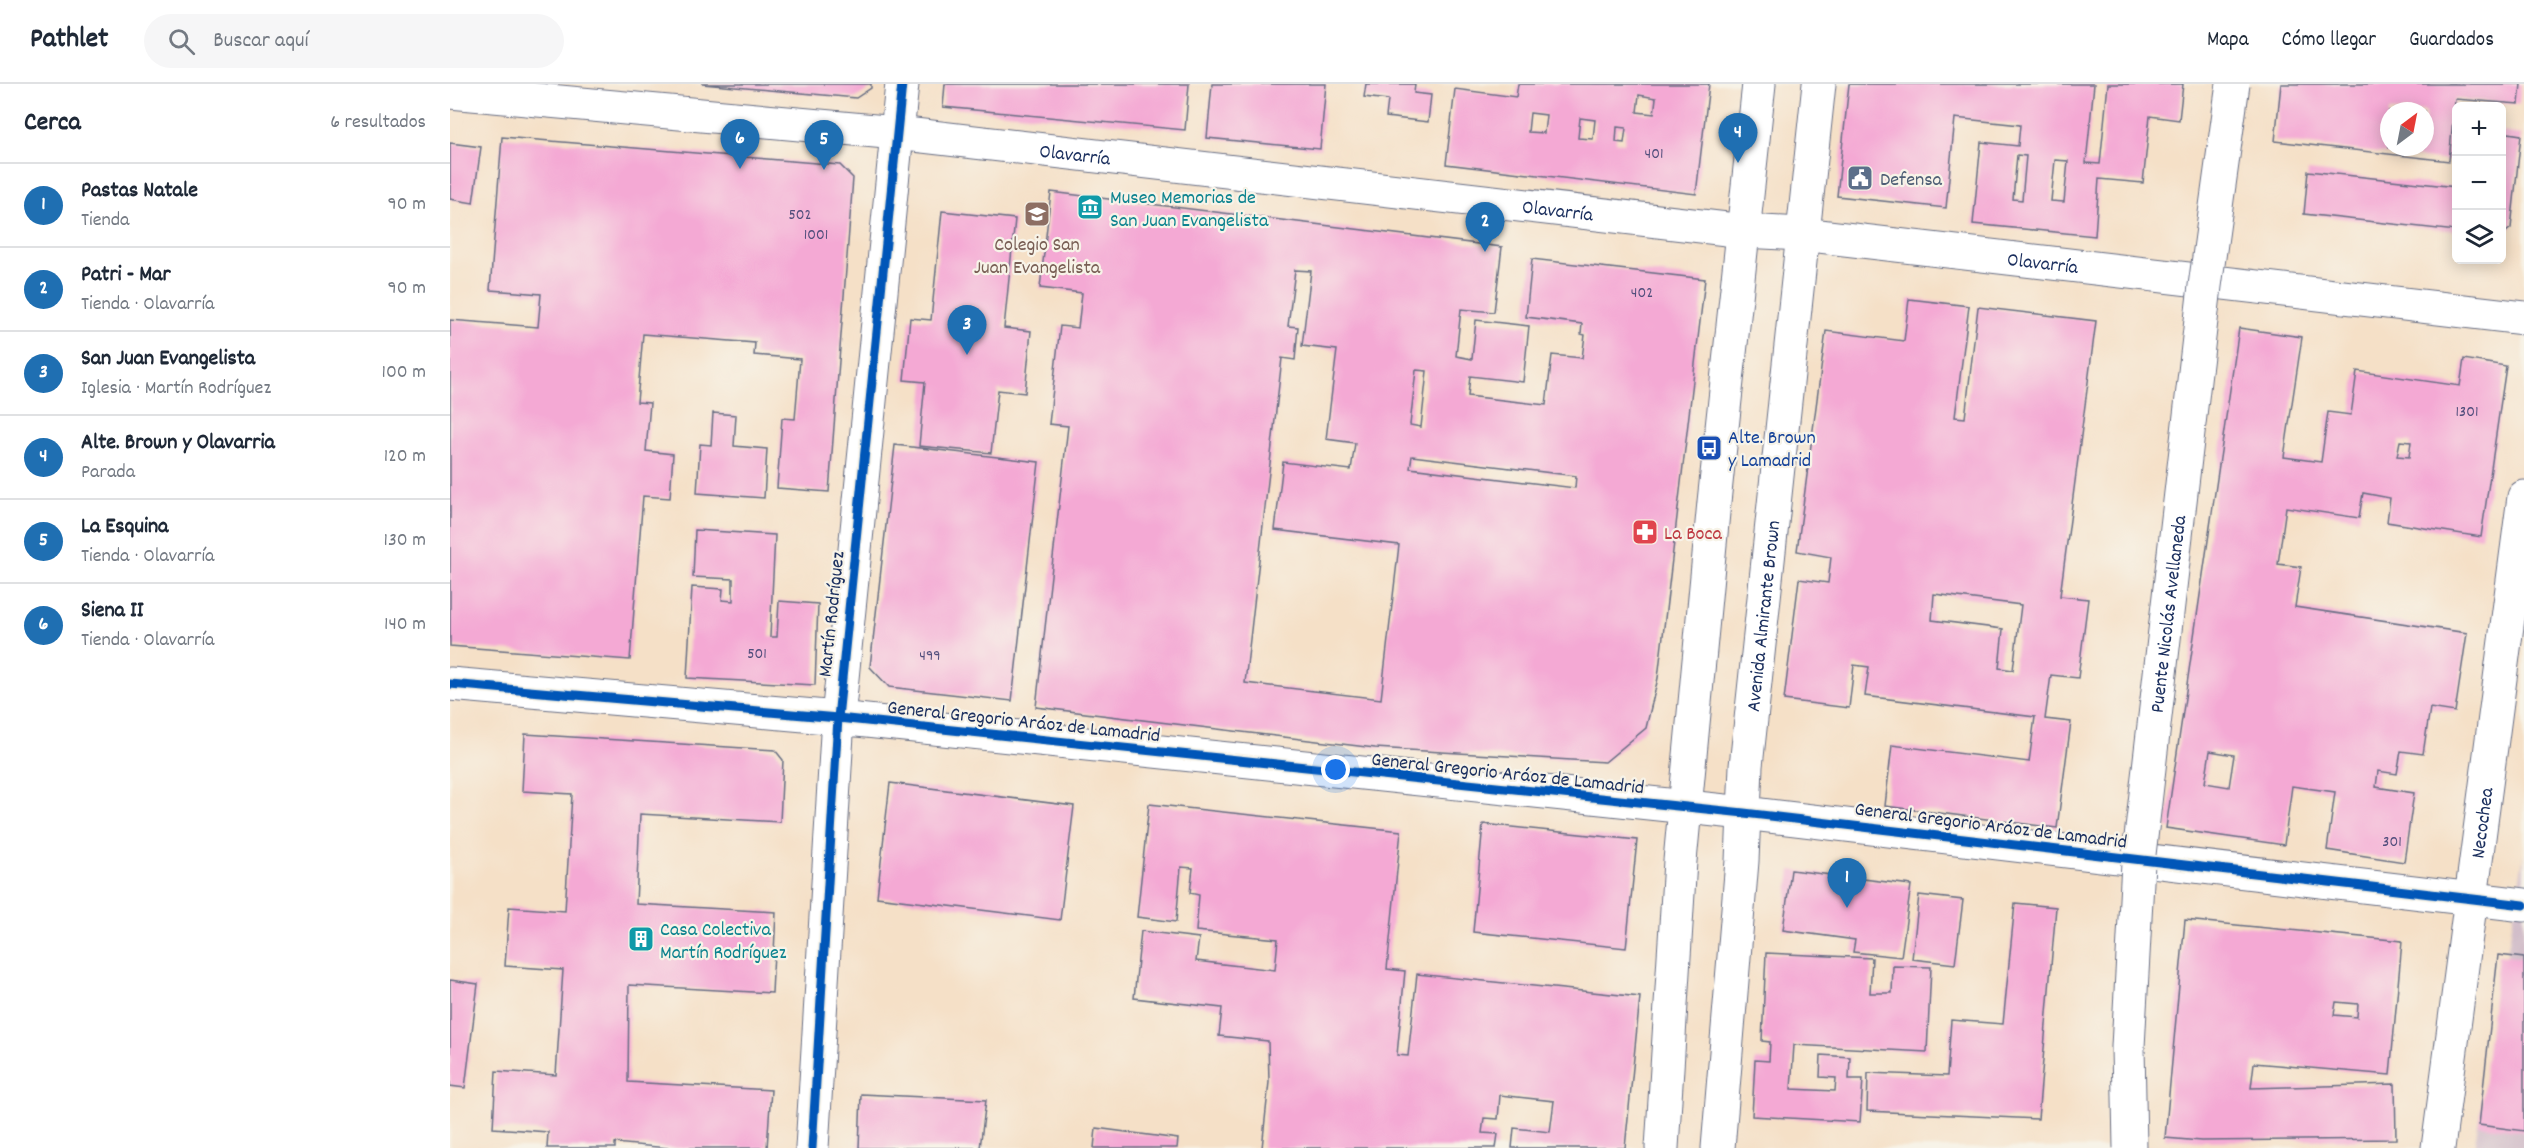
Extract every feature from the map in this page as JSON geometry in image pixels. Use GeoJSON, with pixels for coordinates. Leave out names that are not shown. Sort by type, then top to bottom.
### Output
{"type":"FeatureCollection","features":[{"type":"Feature","properties":{"kind":"street","name":"Martín Rodríguez"},"geometry":{"type":"LineString","coordinates":[[812,1148],[838,718],[902,84]]}},
{"type":"Feature","properties":{"kind":"street"},"geometry":{"type":"LineString","coordinates":[[1662,1148],[1685,808],[1713,514],[1759,84]]}},
{"type":"Feature","properties":{"kind":"street","name":"Avenida Almirante Brown"},"geometry":{"type":"LineString","coordinates":[[1718,1148],[1746,766],[1819,84]]}},
{"type":"Feature","properties":{"kind":"street","name":"Puente Nicolás Avellaneda"},"geometry":{"type":"LineString","coordinates":[[2130,1148],[2127,1047],[2138,863],[2205,286],[2233,84]]}},
{"type":"Feature","properties":{"kind":"street","name":"Olavarría"},"geometry":{"type":"LineString","coordinates":[[450,92],[897,133],[1744,231],[1802,234],[2524,318]]}},
{"type":"Feature","properties":{"kind":"street","name":"Necochea"},"geometry":{"type":"LineString","coordinates":[[2438,1148],[2524,497]]}},
{"type":"Feature","properties":{"kind":"street","name":"General Gregorio Aráoz de Lamadrid"},"geometry":{"type":"LineString","coordinates":[[450,684],[838,718],[1744,813],[2524,905]]}},
{"type":"Feature","properties":{"kind":"shaded area"},"geometry":{"type":"Polygon","coordinates":[[[2524,854],[2524,1148],[2474,1148],[2524,854]]]}},
{"type":"Feature","properties":{"kind":"building"},"geometry":{"type":"Polygon","coordinates":[[[702,84],[871,84],[871,88],[856,98],[702,84]]]}},
{"type":"Feature","properties":{"kind":"building"},"geometry":{"type":"Polygon","coordinates":[[[945,84],[1189,84],[1185,130],[943,107],[945,84]]]}},
{"type":"Feature","properties":{"kind":"building"},"geometry":{"type":"Polygon","coordinates":[[[1212,84],[1326,84],[1320,149],[1207,138],[1212,84]]]}},
{"type":"Feature","properties":{"kind":"building"},"geometry":{"type":"Polygon","coordinates":[[[1366,84],[1415,84],[1414,93],[1431,95],[1428,122],[1386,117],[1388,100],[1364,97],[1366,84]]]}},
{"type":"Feature","properties":{"kind":"building"},"geometry":{"type":"Polygon","coordinates":[[[1518,84],[1709,84],[1696,194],[1446,164],[1455,89],[1516,97],[1518,84]],[[1639,95],[1637,112],[1654,114],[1656,98],[1639,95]],[[1530,113],[1528,132],[1544,133],[1546,115],[1530,113]],[[1580,118],[1578,138],[1593,139],[1595,120],[1580,118]],[[1617,127],[1616,142],[1624,143],[1626,128],[1617,127]]]}},
{"type":"Feature","properties":{"kind":"building"},"geometry":{"type":"Polygon","coordinates":[[[1849,84],[2094,84],[2086,163],[2100,164],[2108,84],[2183,84],[2179,120],[2150,116],[2143,183],[2099,179],[2095,236],[1973,224],[1981,142],[2018,146],[2020,125],[1955,118],[1946,208],[1837,196],[1849,84]],[[2017,155],[2013,199],[2022,200],[2026,156],[2017,155]],[[2055,160],[2051,201],[2064,202],[2068,161],[2055,160]]]}},
{"type":"Feature","properties":{"kind":"building"},"geometry":{"type":"Polygon","coordinates":[[[2281,84],[2521,84],[2519,104],[2455,99],[2455,102],[2452,102],[2449,161],[2406,156],[2434,156],[2434,102],[2380,102],[2380,153],[2275,141],[2281,84]]]}},
{"type":"Feature","properties":{"kind":"building"},"geometry":{"type":"Polygon","coordinates":[[[2506,133],[2521,135],[2511,228],[2506,232],[2506,133]]]}},
{"type":"Feature","properties":{"kind":"building"},"geometry":{"type":"Polygon","coordinates":[[[502,137],[840,165],[853,178],[829,492],[777,488],[782,418],[795,419],[800,359],[754,355],[755,343],[643,334],[637,402],[650,403],[646,451],[673,454],[670,498],[643,496],[630,660],[450,646],[450,320],[538,327],[541,294],[490,290],[502,137]]]}},
{"type":"Feature","properties":{"kind":"building"},"geometry":{"type":"Polygon","coordinates":[[[450,143],[481,147],[473,203],[450,199],[450,143]]]}},
{"type":"Feature","properties":{"kind":"building"},"geometry":{"type":"Polygon","coordinates":[[[2308,171],[2452,187],[2452,231],[2304,214],[2308,171]]]}},
{"type":"Feature","properties":{"kind":"building"},"geometry":{"type":"Polygon","coordinates":[[[1051,192],[1502,247],[1494,312],[1461,309],[1456,356],[1472,359],[1476,320],[1529,326],[1523,382],[1470,376],[1468,396],[1546,405],[1552,355],[1582,358],[1585,335],[1581,334],[1582,324],[1526,317],[1532,259],[1705,279],[1658,678],[1646,728],[1605,762],[1375,748],[1036,707],[1068,426],[1049,424],[1060,326],[1078,328],[1082,293],[1040,288],[1051,192]],[[1295,270],[1288,326],[1298,327],[1295,360],[1282,358],[1245,683],[1381,699],[1399,545],[1275,530],[1283,462],[1351,470],[1355,443],[1326,439],[1337,350],[1302,346],[1311,271],[1295,270]],[[1416,370],[1410,425],[1421,427],[1427,371],[1416,370]],[[1412,456],[1410,468],[1575,488],[1576,476],[1412,456]]]}},
{"type":"Feature","properties":{"kind":"building"},"geometry":{"type":"Polygon","coordinates":[[[942,211],[1015,219],[1004,328],[1031,331],[1025,393],[998,390],[991,453],[919,446],[925,382],[904,380],[910,318],[931,320],[942,211]]]}},
{"type":"Feature","properties":{"kind":"building"},"geometry":{"type":"Polygon","coordinates":[[[1909,299],[1969,306],[1955,417],[1965,418],[1978,307],[2096,321],[2060,596],[2088,599],[2078,678],[2051,675],[2045,719],[2071,722],[2057,828],[1885,806],[1892,745],[2029,762],[2035,717],[1865,696],[1869,667],[1854,665],[1849,708],[1784,700],[1799,579],[1828,583],[1831,557],[1797,551],[1826,331],[1904,341],[1909,299]],[[1934,594],[1932,620],[2003,629],[1999,668],[2013,670],[2021,605],[1934,594]]]}},
{"type":"Feature","properties":{"kind":"building"},"geometry":{"type":"Polygon","coordinates":[[[2239,328],[2302,337],[2284,457],[2321,462],[2328,412],[2351,415],[2357,371],[2460,386],[2464,359],[2506,366],[2481,537],[2387,522],[2390,498],[2363,493],[2359,518],[2286,507],[2278,564],[2301,567],[2295,607],[2467,633],[2455,712],[2430,708],[2423,754],[2401,751],[2397,774],[2378,771],[2376,787],[2414,793],[2404,862],[2327,850],[2335,792],[2292,786],[2284,845],[2166,828],[2239,328]],[[2400,441],[2397,456],[2409,457],[2411,442],[2400,441]],[[2210,751],[2205,783],[2229,787],[2234,755],[2210,751]]]}},
{"type":"Feature","properties":{"kind":"building"},"geometry":{"type":"Polygon","coordinates":[[[713,413],[736,415],[734,446],[767,449],[764,498],[697,493],[700,444],[711,445],[713,413]]]}},
{"type":"Feature","properties":{"kind":"building"},"geometry":{"type":"Polygon","coordinates":[[[895,445],[1039,462],[1012,701],[889,687],[870,667],[895,445]]]}},
{"type":"Feature","properties":{"kind":"building"},"geometry":{"type":"Polygon","coordinates":[[[695,530],[775,535],[770,637],[777,637],[779,601],[818,604],[815,685],[687,678],[692,587],[723,589],[722,600],[733,601],[733,579],[693,577],[695,530]]]}},
{"type":"Feature","properties":{"kind":"building","name":"Casa Colectiva Martín Rodríguez"},"geometry":{"type":"Polygon","coordinates":[[[525,734],[775,750],[783,760],[780,822],[640,814],[636,904],[776,912],[772,993],[629,985],[628,1082],[771,1090],[767,1148],[668,1148],[615,1143],[615,1148],[547,1148],[548,1132],[493,1128],[496,1071],[556,1075],[563,970],[505,966],[509,907],[565,911],[572,794],[522,791],[525,734]]]}},
{"type":"Feature","properties":{"kind":"building"},"geometry":{"type":"Polygon","coordinates":[[[890,783],[1074,806],[1060,920],[877,897],[890,783]]]}},
{"type":"Feature","properties":{"kind":"building"},"geometry":{"type":"Polygon","coordinates":[[[1149,804],[1401,831],[1387,969],[1405,971],[1397,1055],[1408,1056],[1417,974],[1640,997],[1625,1148],[1512,1148],[1514,1128],[1550,1132],[1554,1101],[1500,1095],[1498,1119],[1484,1118],[1482,1133],[1498,1134],[1496,1148],[1262,1148],[1269,1082],[1268,1041],[1219,1036],[1222,1008],[1134,998],[1141,931],[1199,938],[1196,961],[1275,970],[1278,939],[1196,931],[1199,895],[1190,893],[1193,868],[1181,867],[1176,922],[1137,917],[1149,804]]]}},
{"type":"Feature","properties":{"kind":"building"},"geometry":{"type":"Polygon","coordinates":[[[1483,824],[1637,840],[1626,948],[1473,932],[1483,824]]]}},
{"type":"Feature","properties":{"kind":"building"},"geometry":{"type":"Polygon","coordinates":[[[1791,870],[1911,885],[1901,957],[1853,952],[1855,940],[1783,930],[1791,870]]]}},
{"type":"Feature","properties":{"kind":"building"},"geometry":{"type":"Polygon","coordinates":[[[1919,895],[1963,900],[1955,964],[1912,959],[1919,895]]]}},
{"type":"Feature","properties":{"kind":"building"},"geometry":{"type":"Polygon","coordinates":[[[2015,903],[2056,907],[2038,1119],[1867,1111],[1868,1073],[1947,1076],[1951,1020],[2003,1024],[2015,903]]]}},
{"type":"Feature","properties":{"kind":"building"},"geometry":{"type":"Polygon","coordinates":[[[2185,920],[2402,941],[2390,1075],[2254,1063],[2251,1088],[2395,1084],[2396,1139],[2201,1141],[2165,1138],[2185,920]],[[2336,1002],[2334,1015],[2357,1017],[2358,1004],[2336,1002]]]}},
{"type":"Feature","properties":{"kind":"building"},"geometry":{"type":"Polygon","coordinates":[[[1766,953],[1872,958],[1870,993],[1892,993],[1893,966],[1931,967],[1927,1052],[1794,1045],[1791,1089],[1835,1091],[1836,1078],[1820,1077],[1821,1055],[1850,1057],[1849,1079],[1863,1079],[1860,1122],[1752,1116],[1755,1060],[1769,1061],[1770,1042],[1762,1041],[1766,953]]]}},
{"type":"Feature","properties":{"kind":"building"},"geometry":{"type":"Polygon","coordinates":[[[2498,955],[2524,958],[2524,1131],[2479,1125],[2498,955]]]}},
{"type":"Feature","properties":{"kind":"building"},"geometry":{"type":"Polygon","coordinates":[[[450,980],[478,984],[465,1088],[450,1086],[450,980]]]}},
{"type":"Feature","properties":{"kind":"building"},"geometry":{"type":"Polygon","coordinates":[[[861,1094],[986,1100],[980,1148],[859,1148],[861,1094]]]}},
{"type":"Feature","properties":{"kind":"building"},"geometry":{"type":"Polygon","coordinates":[[[1096,1128],[1178,1139],[1177,1148],[1094,1148],[1096,1128]]]}},
{"type":"Feature","properties":{"kind":"cycle path"},"geometry":{"type":"LineString","coordinates":[[812,1148],[838,718],[902,84]]}},
{"type":"Feature","properties":{"kind":"cycle path"},"geometry":{"type":"LineString","coordinates":[[450,684],[838,718],[1744,813],[2524,905]]}},
{"type":"Feature","properties":{"kind":"place","name":"Alte. Brown y Olavarria"},"geometry":{"type":"Point","coordinates":[1738,163]}},
{"type":"Feature","properties":{"kind":"place","name":"Siena II"},"geometry":{"type":"Point","coordinates":[740,169]}},
{"type":"Feature","properties":{"kind":"place","name":"La Esquina"},"geometry":{"type":"Point","coordinates":[824,170]}},
{"type":"Feature","properties":{"kind":"place","name":"Defensa"},"geometry":{"type":"Point","coordinates":[1860,178]}},
{"type":"Feature","properties":{"kind":"place","name":"Museo Memorias de San Juan Evangelista"},"geometry":{"type":"Point","coordinates":[1090,207]}},
{"type":"Feature","properties":{"kind":"place","name":"Colegio San Juan Evangelista"},"geometry":{"type":"Point","coordinates":[1037,214]}},
{"type":"Feature","properties":{"kind":"place","name":"Patri - Mar"},"geometry":{"type":"Point","coordinates":[1485,252]}},
{"type":"Feature","properties":{"kind":"place","name":"San Juan Evangelista"},"geometry":{"type":"Point","coordinates":[967,355]}},
{"type":"Feature","properties":{"kind":"place","name":"Alte. Brown y Lamadrid"},"geometry":{"type":"Point","coordinates":[1709,448]}},
{"type":"Feature","properties":{"kind":"place","name":"La Boca"},"geometry":{"type":"Point","coordinates":[1645,532]}},
{"type":"Feature","properties":{"kind":"place","name":"Pastas Natale"},"geometry":{"type":"Point","coordinates":[1847,908]}},
{"type":"Feature","properties":{"kind":"place","name":"Casa Colectiva Martín Rodríguez"},"geometry":{"type":"Point","coordinates":[641,939]}}]}
